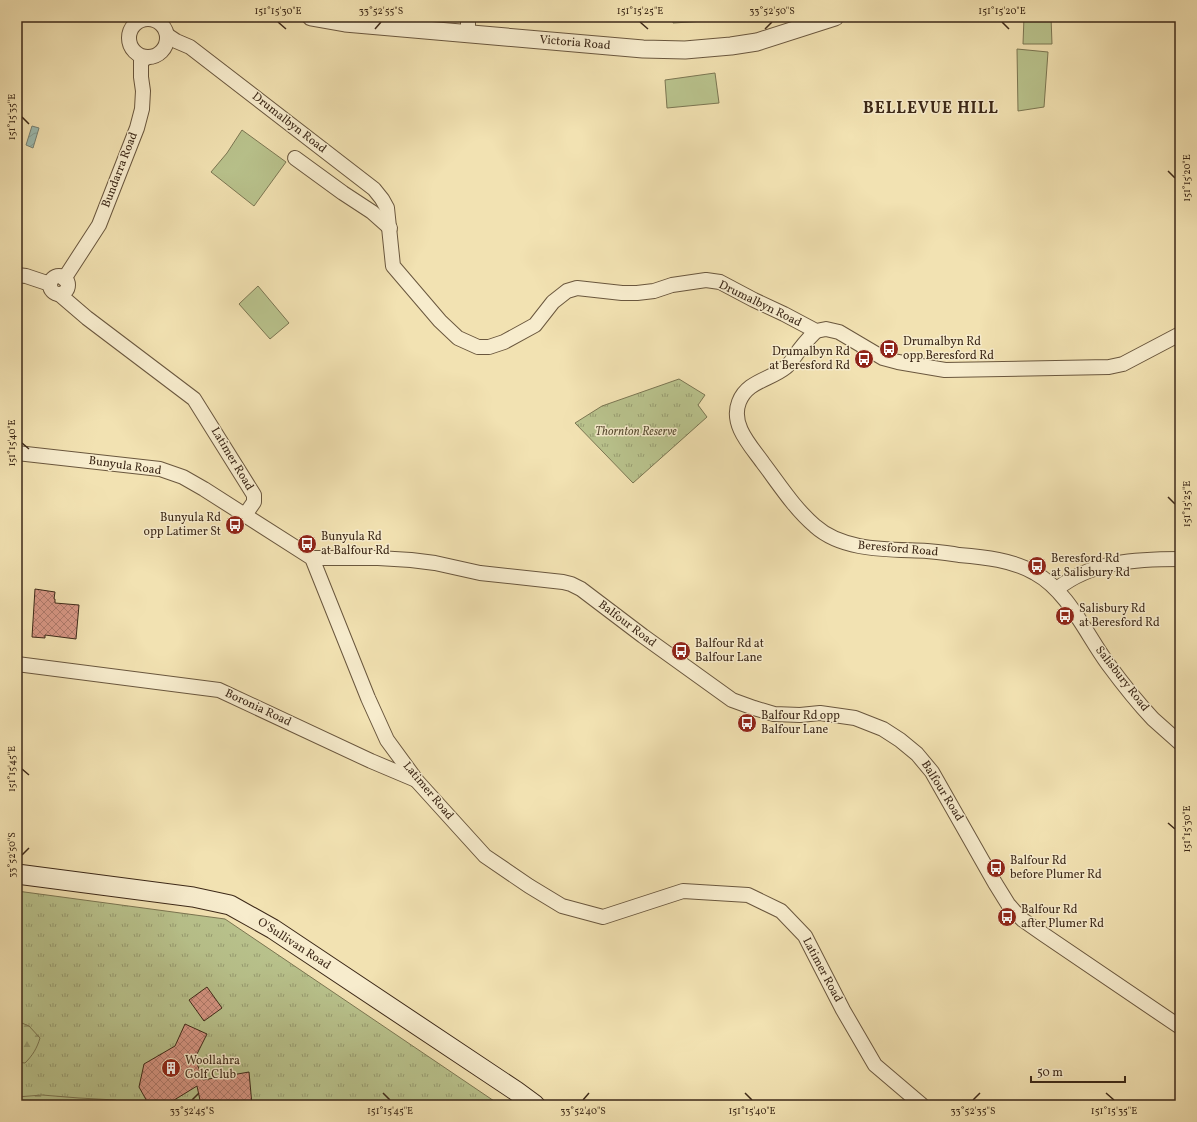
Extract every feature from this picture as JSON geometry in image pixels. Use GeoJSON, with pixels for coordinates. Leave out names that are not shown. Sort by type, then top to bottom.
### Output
{"type":"FeatureCollection","features":[{"type":"Feature","properties":{"kind":"main road","name":"O'Sullivan Road"},"geometry":{"type":"LineString","coordinates":[[17,874],[193,897],[230,905],[273,929],[535,1105]]}},
{"type":"Feature","properties":{"kind":"street","name":"Victoria Road"},"geometry":{"type":"LineString","coordinates":[[311,17],[345,23],[468,25],[643,49],[685,50],[757,42],[835,17]]}},
{"type":"Feature","properties":{"kind":"street"},"geometry":{"type":"LineString","coordinates":[[141,18],[155,20],[161,24],[167,35],[164,48],[157,54],[148,57],[141,56],[134,51],[129,41],[131,29],[141,18]]}},
{"type":"Feature","properties":{"kind":"street","name":"Drumalbyn Road"},"geometry":{"type":"LineString","coordinates":[[167,35],[190,47],[374,189],[382,198],[387,208],[393,266],[440,321],[458,338],[478,347],[489,347],[504,342],[535,325],[553,302],[566,291],[577,288],[636,294],[654,291],[672,285],[706,280],[720,282],[816,331],[826,329],[839,332],[883,358],[945,370],[1109,367],[1123,364],[1180,334]]}},
{"type":"Feature","properties":{"kind":"street","name":"Bundarra Road"},"geometry":{"type":"LineString","coordinates":[[54,289],[65,291],[67,288],[64,278],[99,225],[137,128],[142,109],[143,97],[141,61],[148,57]]}},
{"type":"Feature","properties":{"kind":"street","name":"Drumalbyn Road"},"geometry":{"type":"LineString","coordinates":[[295,158],[372,212],[390,228]]}},
{"type":"Feature","properties":{"kind":"street"},"geometry":{"type":"LineString","coordinates":[[17,274],[26,276],[54,289]]}},
{"type":"Feature","properties":{"kind":"street","name":"Latimer Road"},"geometry":{"type":"LineString","coordinates":[[54,289],[87,318],[194,399],[254,495],[254,502],[245,515]]}},
{"type":"Feature","properties":{"kind":"street","name":"Beresford Road"},"geometry":{"type":"LineString","coordinates":[[816,331],[788,365],[780,372],[760,380],[743,394],[738,403],[737,412],[740,430],[748,443],[802,513],[815,527],[832,537],[853,545],[876,549],[930,551],[1000,561],[1033,572],[1048,581],[1057,589]]}},
{"type":"Feature","properties":{"kind":"street","name":"Bunyula Road"},"geometry":{"type":"LineString","coordinates":[[17,453],[160,469],[183,477],[245,515]]}},
{"type":"Feature","properties":{"kind":"street"},"geometry":{"type":"LineString","coordinates":[[245,515],[312,558]]}},
{"type":"Feature","properties":{"kind":"street","name":"Latimer Road"},"geometry":{"type":"LineString","coordinates":[[312,558],[368,698],[387,740],[417,781],[484,856],[528,886],[562,906],[603,917],[683,891],[748,895],[781,911],[805,936],[843,1010],[875,1065],[922,1105]]}},
{"type":"Feature","properties":{"kind":"street","name":"Balfour Road"},"geometry":{"type":"LineString","coordinates":[[312,558],[378,558],[411,560],[480,572],[571,584],[581,589],[732,700],[774,714],[800,715],[820,713],[845,716],[883,729],[900,740],[917,754],[932,772],[995,883],[1015,912],[1043,934],[1180,1027]]}},
{"type":"Feature","properties":{"kind":"street"},"geometry":{"type":"LineString","coordinates":[[1057,589],[1075,577],[1096,568],[1124,562],[1149,559],[1180,559]]}},
{"type":"Feature","properties":{"kind":"street","name":"Salisbury Road"},"geometry":{"type":"LineString","coordinates":[[1057,589],[1107,663],[1131,694],[1154,719],[1180,743]]}},
{"type":"Feature","properties":{"kind":"street","name":"Boronia Road"},"geometry":{"type":"LineString","coordinates":[[17,664],[219,690],[417,781]]}},
{"type":"Feature","properties":{"kind":"green space"},"geometry":{"type":"Polygon","coordinates":[[[673,17],[738,17],[738,19],[673,23],[673,17]]]}},
{"type":"Feature","properties":{"kind":"green space"},"geometry":{"type":"Polygon","coordinates":[[[1024,17],[1051,17],[1052,44],[1023,44],[1024,17]]]}},
{"type":"Feature","properties":{"kind":"green space"},"geometry":{"type":"Polygon","coordinates":[[[1017,49],[1048,52],[1044,107],[1018,111],[1017,49]]]}},
{"type":"Feature","properties":{"kind":"green space"},"geometry":{"type":"Polygon","coordinates":[[[715,73],[719,103],[667,108],[665,80],[715,73]]]}},
{"type":"Feature","properties":{"kind":"green space"},"geometry":{"type":"Polygon","coordinates":[[[242,130],[286,162],[254,206],[211,172],[227,153],[242,130]]]}},
{"type":"Feature","properties":{"kind":"green space"},"geometry":{"type":"Polygon","coordinates":[[[258,286],[289,323],[270,339],[239,304],[258,286]]]}},
{"type":"Feature","properties":{"kind":"green space","name":"Thornton Reserve"},"geometry":{"type":"Polygon","coordinates":[[[679,379],[705,395],[698,405],[707,417],[633,483],[575,423],[602,406],[679,379]]]}},
{"type":"Feature","properties":{"kind":"green space"},"geometry":{"type":"Polygon","coordinates":[[[17,891],[225,919],[500,1105],[17,1105],[17,891]]]}},
{"type":"Feature","properties":{"kind":"green space"},"geometry":{"type":"Polygon","coordinates":[[[17,1021],[29,1026],[40,1038],[38,1045],[25,1063],[17,1062],[17,1021]]]}},
{"type":"Feature","properties":{"kind":"green space"},"geometry":{"type":"Polygon","coordinates":[[[42,1095],[115,1100],[124,1103],[125,1105],[17,1105],[17,1097],[42,1095]]]}},
{"type":"Feature","properties":{"kind":"water"},"geometry":{"type":"Polygon","coordinates":[[[32,126],[39,128],[33,148],[26,145],[32,126]]]}},
{"type":"Feature","properties":{"kind":"building"},"geometry":{"type":"Polygon","coordinates":[[[35,589],[55,592],[55,603],[79,605],[76,639],[45,635],[45,638],[32,637],[35,589]]]}},
{"type":"Feature","properties":{"kind":"building"},"geometry":{"type":"Polygon","coordinates":[[[207,987],[222,1008],[204,1021],[189,1000],[207,987]]]}},
{"type":"Feature","properties":{"kind":"building","name":"Woollahra Golf Club"},"geometry":{"type":"Polygon","coordinates":[[[185,1024],[207,1034],[195,1058],[203,1080],[249,1072],[252,1105],[201,1105],[197,1086],[166,1105],[149,1105],[139,1087],[144,1064],[175,1046],[185,1024]]]}},
{"type":"Feature","properties":{"kind":"place","name":"Drumalbyn Rd opp Beresford Rd"},"geometry":{"type":"Point","coordinates":[889,349]}},
{"type":"Feature","properties":{"kind":"place","name":"Drumalbyn Rd at Beresford Rd"},"geometry":{"type":"Point","coordinates":[864,359]}},
{"type":"Feature","properties":{"kind":"place","name":"Bunyula Rd opp Latimer St"},"geometry":{"type":"Point","coordinates":[235,525]}},
{"type":"Feature","properties":{"kind":"place","name":"Bunyula Rd at Balfour Rd"},"geometry":{"type":"Point","coordinates":[307,544]}},
{"type":"Feature","properties":{"kind":"place","name":"Beresford Rd at Salisbury Rd"},"geometry":{"type":"Point","coordinates":[1037,566]}},
{"type":"Feature","properties":{"kind":"place","name":"Salisbury Rd at Beresford Rd"},"geometry":{"type":"Point","coordinates":[1065,616]}},
{"type":"Feature","properties":{"kind":"place","name":"Balfour Rd at Balfour Lane"},"geometry":{"type":"Point","coordinates":[681,651]}},
{"type":"Feature","properties":{"kind":"place","name":"Balfour Rd opp Balfour Lane"},"geometry":{"type":"Point","coordinates":[747,723]}},
{"type":"Feature","properties":{"kind":"place","name":"Balfour Rd before Plumer Rd"},"geometry":{"type":"Point","coordinates":[996,868]}},
{"type":"Feature","properties":{"kind":"place","name":"Balfour Rd after Plumer Rd"},"geometry":{"type":"Point","coordinates":[1007,917]}},
{"type":"Feature","properties":{"kind":"place","name":"Woollahra Golf Club"},"geometry":{"type":"Point","coordinates":[171,1068]}},
{"type":"Feature","properties":{"kind":"district","name":"BELLEVUE HILL"},"geometry":{"type":"Point","coordinates":[931,109]}}]}
